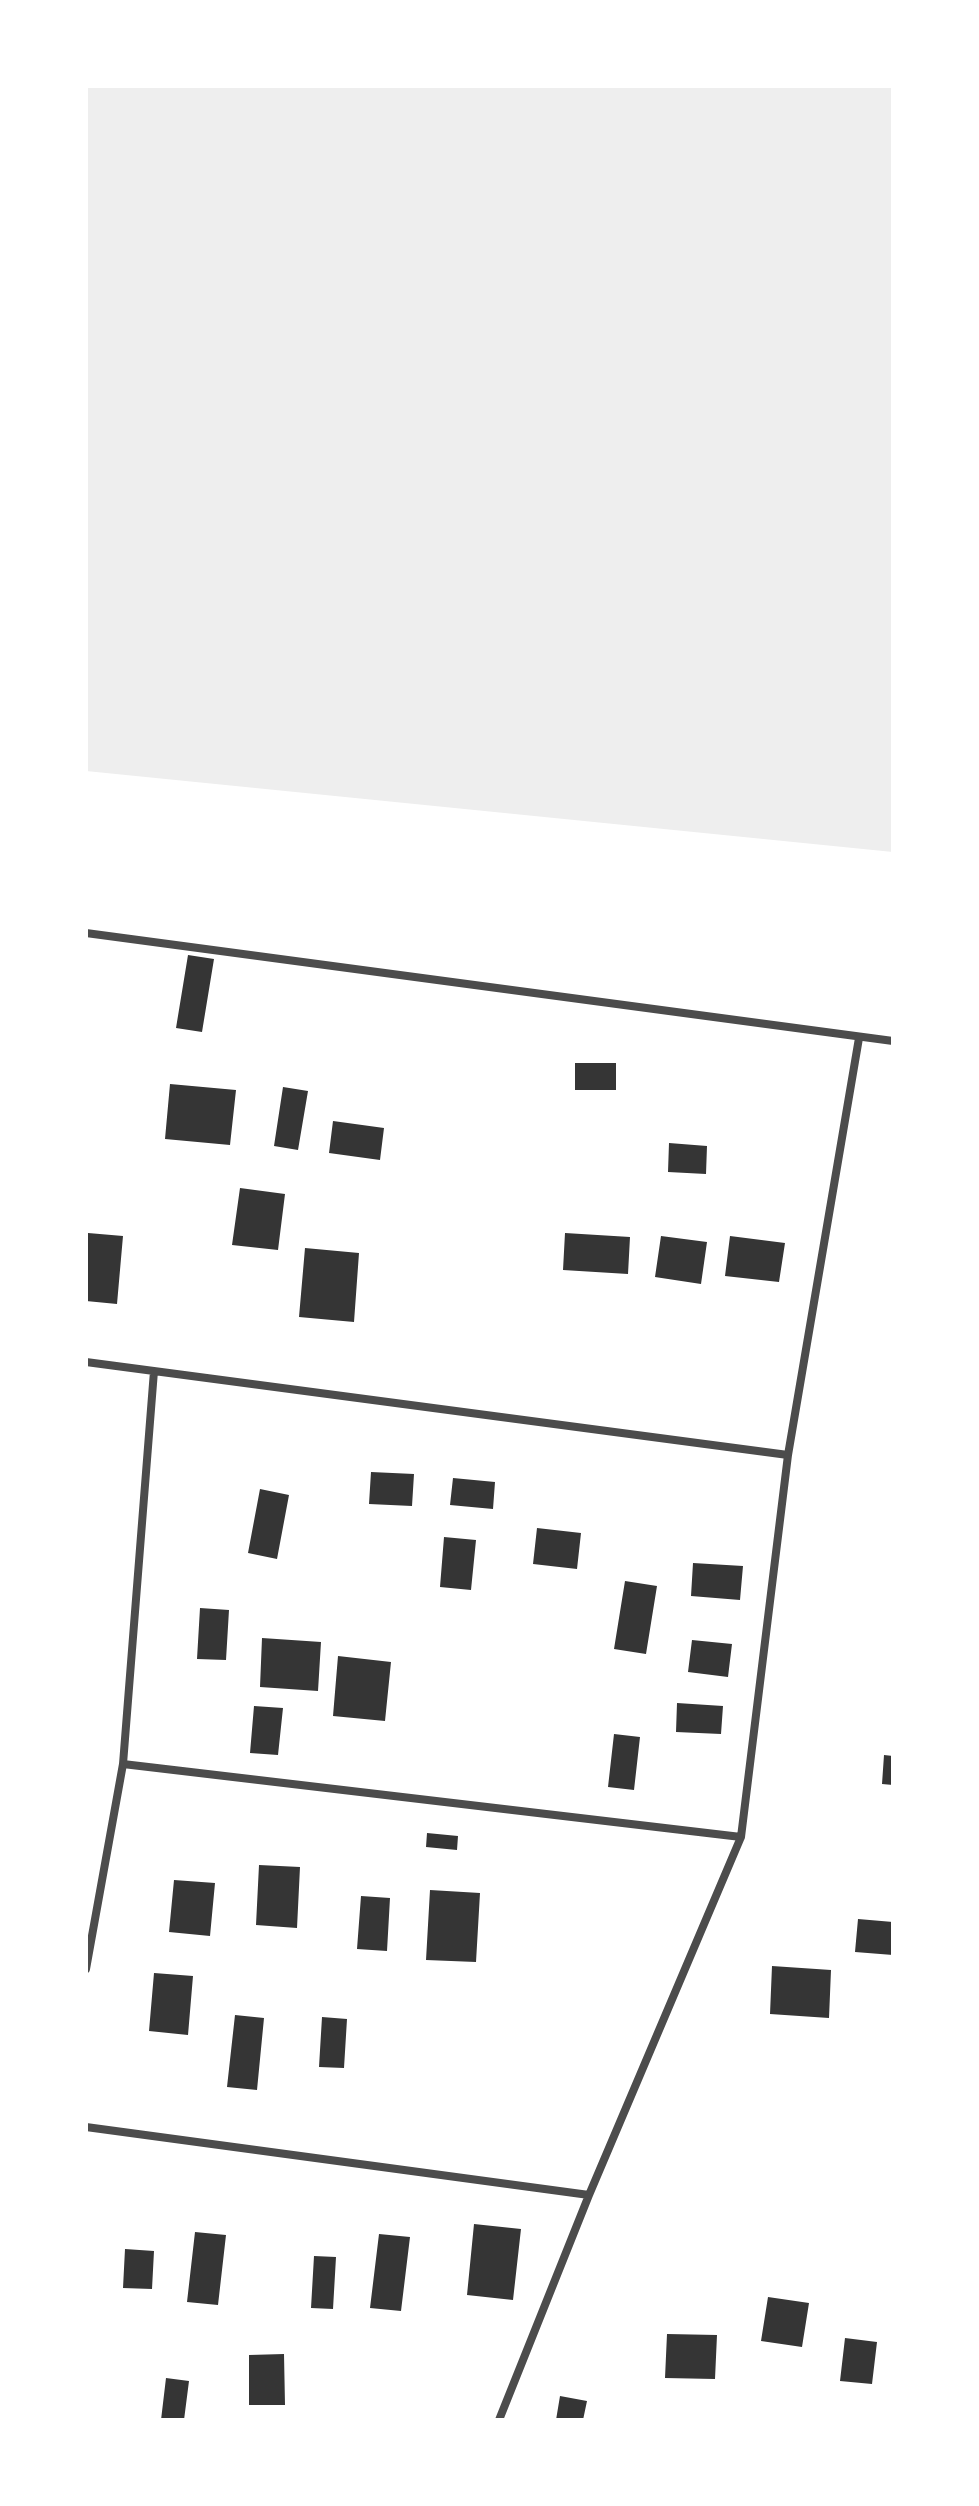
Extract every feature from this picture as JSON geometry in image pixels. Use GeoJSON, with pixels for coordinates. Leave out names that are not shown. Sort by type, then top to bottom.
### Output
{"type":"FeatureCollection","features":[{"type":"Feature","properties":{"kind":"street"},"geometry":{"type":"LineString","coordinates":[[86,933],[893,1041]]}},
{"type":"Feature","properties":{"kind":"street"},"geometry":{"type":"LineString","coordinates":[[499,2420],[589,2195],[741,1837],[788,1455],[859,1038]]}},
{"type":"Feature","properties":{"kind":"street"},"geometry":{"type":"LineString","coordinates":[[86,1362],[788,1455]]}},
{"type":"Feature","properties":{"kind":"street"},"geometry":{"type":"LineString","coordinates":[[86,1969],[123,1764],[154,1371]]}},
{"type":"Feature","properties":{"kind":"street"},"geometry":{"type":"LineString","coordinates":[[123,1764],[741,1837]]}},
{"type":"Feature","properties":{"kind":"street"},"geometry":{"type":"LineString","coordinates":[[86,2127],[589,2195]]}},
{"type":"Feature","properties":{"kind":"shaded area"},"geometry":{"type":"Polygon","coordinates":[[[86,86],[893,86],[893,852],[86,771],[86,86]]]}},
{"type":"Feature","properties":{"kind":"building"},"geometry":{"type":"Polygon","coordinates":[[[188,955],[214,959],[202,1032],[176,1028],[188,955]]]}},
{"type":"Feature","properties":{"kind":"building"},"geometry":{"type":"Polygon","coordinates":[[[575,1063],[616,1063],[616,1090],[575,1090],[575,1063]]]}},
{"type":"Feature","properties":{"kind":"building"},"geometry":{"type":"Polygon","coordinates":[[[170,1084],[236,1090],[230,1145],[165,1139],[170,1084]]]}},
{"type":"Feature","properties":{"kind":"building"},"geometry":{"type":"Polygon","coordinates":[[[283,1087],[308,1091],[298,1150],[274,1146],[283,1087]]]}},
{"type":"Feature","properties":{"kind":"building"},"geometry":{"type":"Polygon","coordinates":[[[333,1121],[384,1128],[380,1160],[329,1153],[333,1121]]]}},
{"type":"Feature","properties":{"kind":"building"},"geometry":{"type":"Polygon","coordinates":[[[669,1143],[707,1146],[706,1174],[668,1172],[669,1143]]]}},
{"type":"Feature","properties":{"kind":"building"},"geometry":{"type":"Polygon","coordinates":[[[240,1188],[285,1194],[278,1250],[232,1245],[240,1188]]]}},
{"type":"Feature","properties":{"kind":"building"},"geometry":{"type":"Polygon","coordinates":[[[88,1233],[123,1236],[117,1304],[86,1301],[88,1233]]]}},
{"type":"Feature","properties":{"kind":"building"},"geometry":{"type":"Polygon","coordinates":[[[565,1233],[630,1237],[628,1274],[563,1270],[565,1233]]]}},
{"type":"Feature","properties":{"kind":"building"},"geometry":{"type":"Polygon","coordinates":[[[661,1236],[707,1242],[701,1284],[655,1277],[661,1236]]]}},
{"type":"Feature","properties":{"kind":"building"},"geometry":{"type":"Polygon","coordinates":[[[730,1236],[785,1243],[779,1282],[725,1276],[730,1236]]]}},
{"type":"Feature","properties":{"kind":"building"},"geometry":{"type":"Polygon","coordinates":[[[305,1248],[359,1253],[354,1322],[299,1317],[305,1248]]]}},
{"type":"Feature","properties":{"kind":"building"},"geometry":{"type":"Polygon","coordinates":[[[371,1472],[414,1474],[412,1506],[369,1504],[371,1472]]]}},
{"type":"Feature","properties":{"kind":"building"},"geometry":{"type":"Polygon","coordinates":[[[453,1478],[495,1482],[493,1509],[450,1505],[453,1478]]]}},
{"type":"Feature","properties":{"kind":"building"},"geometry":{"type":"Polygon","coordinates":[[[260,1489],[289,1495],[277,1559],[248,1553],[260,1489]]]}},
{"type":"Feature","properties":{"kind":"building"},"geometry":{"type":"Polygon","coordinates":[[[537,1528],[581,1533],[577,1569],[533,1564],[537,1528]]]}},
{"type":"Feature","properties":{"kind":"building"},"geometry":{"type":"Polygon","coordinates":[[[444,1537],[476,1540],[471,1590],[440,1587],[444,1537]]]}},
{"type":"Feature","properties":{"kind":"building"},"geometry":{"type":"Polygon","coordinates":[[[693,1563],[743,1566],[740,1600],[691,1596],[693,1563]]]}},
{"type":"Feature","properties":{"kind":"building"},"geometry":{"type":"Polygon","coordinates":[[[625,1581],[657,1586],[646,1654],[614,1649],[625,1581]]]}},
{"type":"Feature","properties":{"kind":"building"},"geometry":{"type":"Polygon","coordinates":[[[200,1608],[229,1610],[226,1660],[197,1659],[200,1608]]]}},
{"type":"Feature","properties":{"kind":"building"},"geometry":{"type":"Polygon","coordinates":[[[262,1638],[321,1642],[318,1691],[260,1687],[262,1638]]]}},
{"type":"Feature","properties":{"kind":"building"},"geometry":{"type":"Polygon","coordinates":[[[692,1640],[732,1644],[728,1677],[688,1672],[692,1640]]]}},
{"type":"Feature","properties":{"kind":"building"},"geometry":{"type":"Polygon","coordinates":[[[338,1656],[391,1662],[385,1721],[333,1716],[338,1656]]]}},
{"type":"Feature","properties":{"kind":"building"},"geometry":{"type":"Polygon","coordinates":[[[677,1703],[723,1706],[721,1734],[676,1732],[677,1703]]]}},
{"type":"Feature","properties":{"kind":"building"},"geometry":{"type":"Polygon","coordinates":[[[254,1706],[283,1708],[278,1755],[250,1753],[254,1706]]]}},
{"type":"Feature","properties":{"kind":"building"},"geometry":{"type":"Polygon","coordinates":[[[614,1734],[640,1737],[634,1790],[608,1787],[614,1734]]]}},
{"type":"Feature","properties":{"kind":"building"},"geometry":{"type":"Polygon","coordinates":[[[884,1755],[893,1756],[893,1785],[882,1784],[884,1755]]]}},
{"type":"Feature","properties":{"kind":"building"},"geometry":{"type":"Polygon","coordinates":[[[427,1833],[458,1836],[457,1850],[426,1847],[427,1833]]]}},
{"type":"Feature","properties":{"kind":"building"},"geometry":{"type":"Polygon","coordinates":[[[259,1865],[300,1867],[297,1928],[256,1925],[259,1865]]]}},
{"type":"Feature","properties":{"kind":"building"},"geometry":{"type":"Polygon","coordinates":[[[174,1880],[215,1883],[210,1936],[169,1932],[174,1880]]]}},
{"type":"Feature","properties":{"kind":"building"},"geometry":{"type":"Polygon","coordinates":[[[430,1890],[480,1893],[476,1962],[426,1960],[430,1890]]]}},
{"type":"Feature","properties":{"kind":"building"},"geometry":{"type":"Polygon","coordinates":[[[361,1896],[390,1898],[387,1951],[357,1949],[361,1896]]]}},
{"type":"Feature","properties":{"kind":"building"},"geometry":{"type":"Polygon","coordinates":[[[858,1919],[893,1922],[893,1955],[855,1952],[858,1919]]]}},
{"type":"Feature","properties":{"kind":"building"},"geometry":{"type":"Polygon","coordinates":[[[772,1966],[831,1970],[829,2018],[770,2014],[772,1966]]]}},
{"type":"Feature","properties":{"kind":"building"},"geometry":{"type":"Polygon","coordinates":[[[154,1973],[193,1976],[188,2035],[149,2031],[154,1973]]]}},
{"type":"Feature","properties":{"kind":"building"},"geometry":{"type":"Polygon","coordinates":[[[235,2015],[264,2018],[257,2090],[227,2087],[235,2015]]]}},
{"type":"Feature","properties":{"kind":"building"},"geometry":{"type":"Polygon","coordinates":[[[322,2017],[347,2019],[344,2068],[319,2067],[322,2017]]]}},
{"type":"Feature","properties":{"kind":"building"},"geometry":{"type":"Polygon","coordinates":[[[474,2224],[521,2229],[513,2300],[467,2295],[474,2224]]]}},
{"type":"Feature","properties":{"kind":"building"},"geometry":{"type":"Polygon","coordinates":[[[195,2232],[226,2235],[218,2305],[187,2302],[195,2232]]]}},
{"type":"Feature","properties":{"kind":"building"},"geometry":{"type":"Polygon","coordinates":[[[379,2234],[410,2237],[401,2311],[370,2308],[379,2234]]]}},
{"type":"Feature","properties":{"kind":"building"},"geometry":{"type":"Polygon","coordinates":[[[125,2249],[154,2251],[152,2289],[123,2288],[125,2249]]]}},
{"type":"Feature","properties":{"kind":"building"},"geometry":{"type":"Polygon","coordinates":[[[314,2256],[336,2257],[333,2309],[311,2308],[314,2256]]]}},
{"type":"Feature","properties":{"kind":"building"},"geometry":{"type":"Polygon","coordinates":[[[768,2297],[809,2303],[802,2347],[761,2341],[768,2297]]]}},
{"type":"Feature","properties":{"kind":"building"},"geometry":{"type":"Polygon","coordinates":[[[667,2334],[717,2335],[715,2379],[665,2378],[667,2334]]]}},
{"type":"Feature","properties":{"kind":"building"},"geometry":{"type":"Polygon","coordinates":[[[845,2338],[877,2342],[872,2384],[840,2381],[845,2338]]]}},
{"type":"Feature","properties":{"kind":"building"},"geometry":{"type":"Polygon","coordinates":[[[284,2354],[285,2405],[249,2405],[249,2355],[284,2354]]]}},
{"type":"Feature","properties":{"kind":"building"},"geometry":{"type":"Polygon","coordinates":[[[166,2378],[189,2381],[184,2420],[161,2420],[166,2378]]]}},
{"type":"Feature","properties":{"kind":"building"},"geometry":{"type":"Polygon","coordinates":[[[560,2396],[587,2401],[583,2420],[556,2420],[560,2396]]]}}]}
